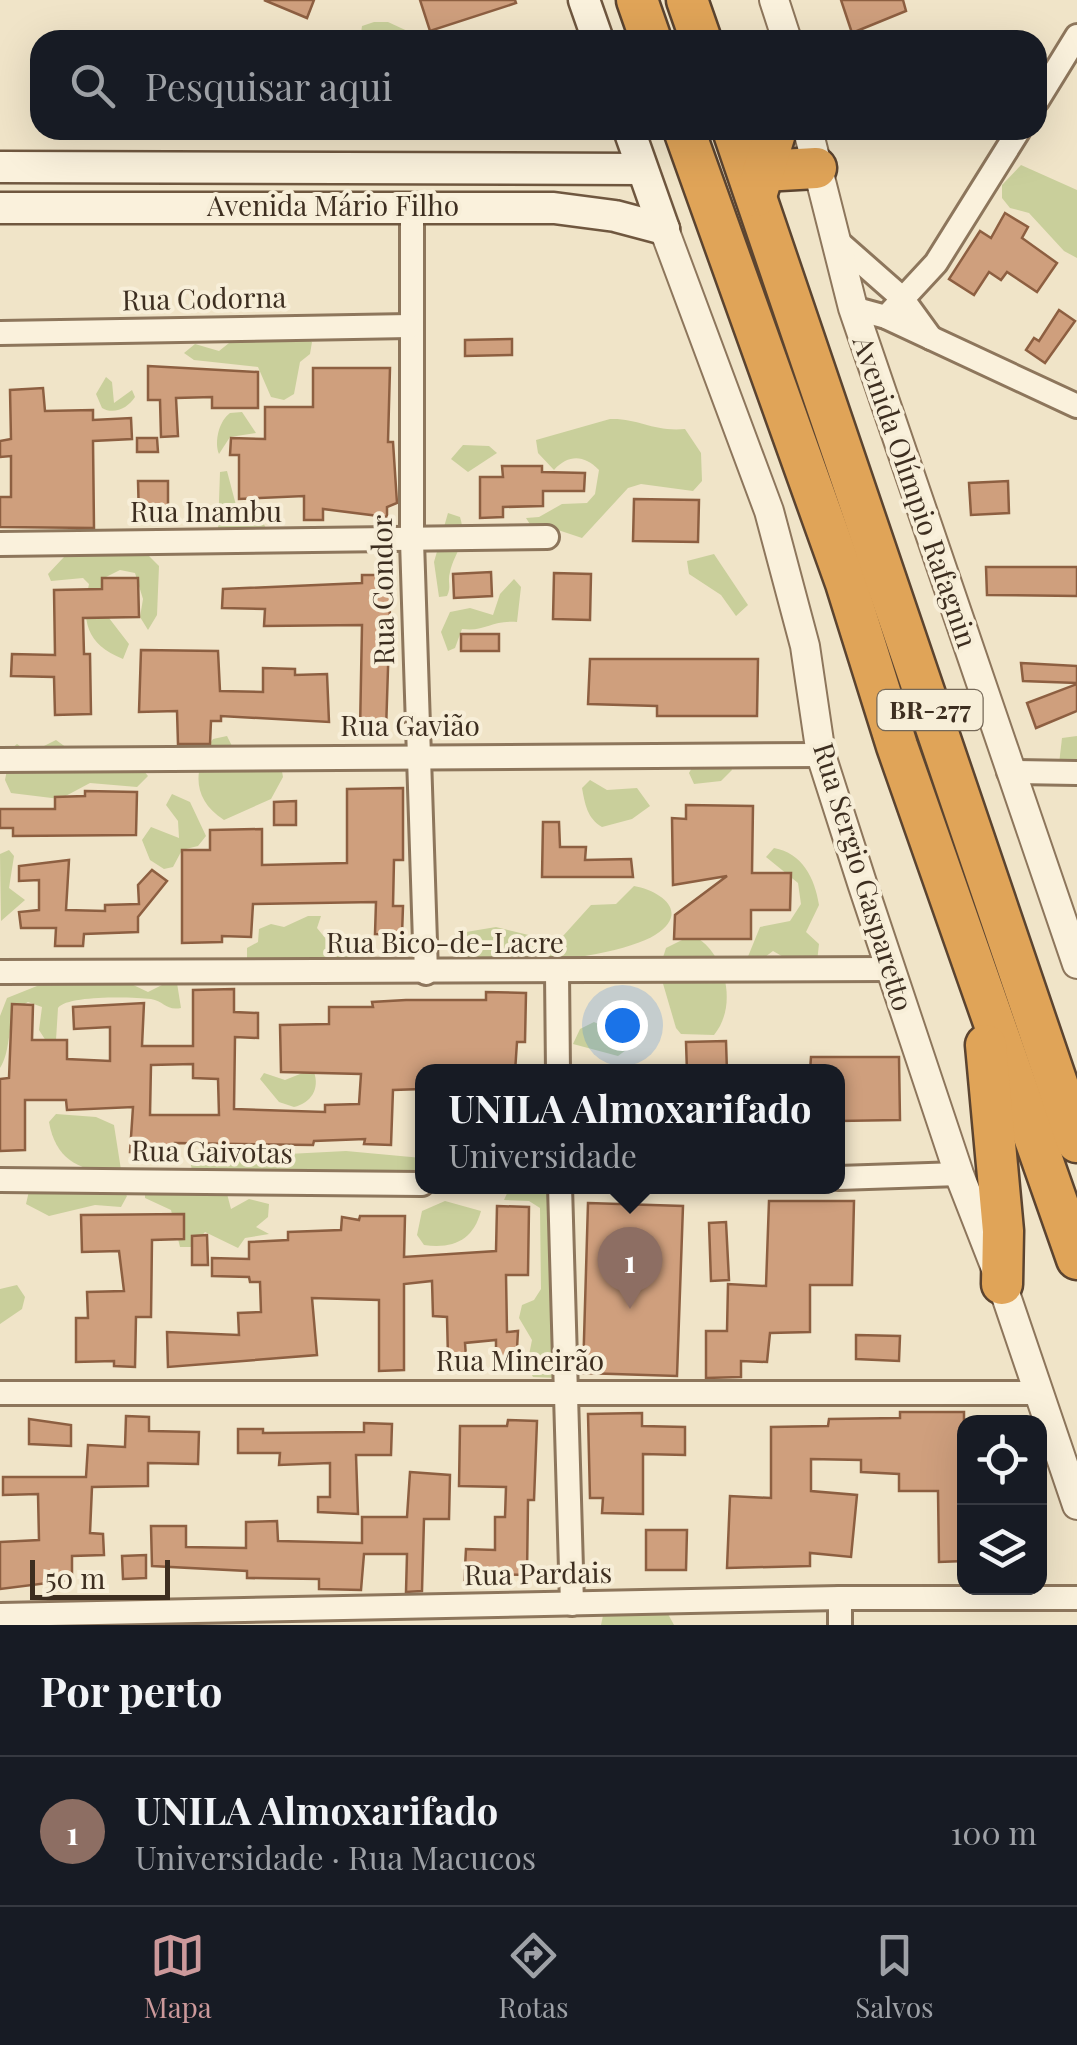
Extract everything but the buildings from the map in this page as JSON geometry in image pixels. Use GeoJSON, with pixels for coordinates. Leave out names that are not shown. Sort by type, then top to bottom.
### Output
{"type":"FeatureCollection","features":[{"type":"Feature","properties":{"kind":"highway"},"geometry":{"type":"LineString","coordinates":[[636,0],[647,30]]}},
{"type":"Feature","properties":{"kind":"highway"},"geometry":{"type":"LineString","coordinates":[[687,0],[698,30]]}},
{"type":"Feature","properties":{"kind":"highway","name":"BR-277"},"geometry":{"type":"LineString","coordinates":[[688,140],[1077,1259]]}},
{"type":"Feature","properties":{"kind":"highway","name":"BR-277"},"geometry":{"type":"LineString","coordinates":[[738,140],[760,183],[781,280],[1077,1142]]}},
{"type":"Feature","properties":{"kind":"highway"},"geometry":{"type":"LineString","coordinates":[[760,183],[773,140]]}},
{"type":"Feature","properties":{"kind":"highway"},"geometry":{"type":"LineString","coordinates":[[760,183],[812,149]]}},
{"type":"Feature","properties":{"kind":"highway"},"geometry":{"type":"LineString","coordinates":[[977,966],[1003,1231],[1002,1284]]}},
{"type":"Feature","properties":{"kind":"main road"},"geometry":{"type":"LineString","coordinates":[[584,0],[594,30]]}},
{"type":"Feature","properties":{"kind":"main road","name":"Rua Sergio Gasparetto"},"geometry":{"type":"LineString","coordinates":[[632,140],[664,229]]}},
{"type":"Feature","properties":{"kind":"main road","name":"Avenida Mário Filho"},"geometry":{"type":"LineString","coordinates":[[0,167],[642,169]]}},
{"type":"Feature","properties":{"kind":"main road","name":"Avenida Mário Filho"},"geometry":{"type":"LineString","coordinates":[[0,208],[554,208],[616,216],[664,229]]}},
{"type":"Feature","properties":{"kind":"street"},"geometry":{"type":"LineString","coordinates":[[774,0],[784,30]]}},
{"type":"Feature","properties":{"kind":"street"},"geometry":{"type":"LineString","coordinates":[[1047,85],[1077,36]]}},
{"type":"Feature","properties":{"kind":"street"},"geometry":{"type":"LineString","coordinates":[[886,317],[936,263],[1013,140]]}},
{"type":"Feature","properties":{"kind":"street","name":"Avenida Olímpio Rafagnin"},"geometry":{"type":"LineString","coordinates":[[812,149],[853,308],[1077,964]]}},
{"type":"Feature","properties":{"kind":"street","name":"Rua Condor"},"geometry":{"type":"LineString","coordinates":[[412,205],[412,541],[426,973]]}},
{"type":"Feature","properties":{"kind":"street","name":"Rua Sergio Gasparetto"},"geometry":{"type":"LineString","coordinates":[[664,229],[769,511],[806,646],[820,754],[958,1174],[1002,1284],[1077,1505]]}},
{"type":"Feature","properties":{"kind":"street"},"geometry":{"type":"LineString","coordinates":[[835,239],[902,298],[933,340]]}},
{"type":"Feature","properties":{"kind":"street"},"geometry":{"type":"LineString","coordinates":[[883,279],[936,263]]}},
{"type":"Feature","properties":{"kind":"street"},"geometry":{"type":"LineString","coordinates":[[853,308],[886,317],[1077,406]]}},
{"type":"Feature","properties":{"kind":"street","name":"Rua Codorna"},"geometry":{"type":"LineString","coordinates":[[0,333],[410,326]]}},
{"type":"Feature","properties":{"kind":"street","name":"Rua Inambu"},"geometry":{"type":"LineString","coordinates":[[0,544],[548,537]]}},
{"type":"Feature","properties":{"kind":"street","name":"Rua Gavião"},"geometry":{"type":"LineString","coordinates":[[0,760],[820,754]]}},
{"type":"Feature","properties":{"kind":"street"},"geometry":{"type":"LineString","coordinates":[[1009,772],[1077,773]]}},
{"type":"Feature","properties":{"kind":"street","name":"Rua Bico-de-Lacre"},"geometry":{"type":"LineString","coordinates":[[0,972],[890,969]]}},
{"type":"Feature","properties":{"kind":"street"},"geometry":{"type":"LineString","coordinates":[[557,973],[558,1064]]}},
{"type":"Feature","properties":{"kind":"street"},"geometry":{"type":"LineString","coordinates":[[845,1178],[958,1174]]}},
{"type":"Feature","properties":{"kind":"street","name":"Rua Gaivotas"},"geometry":{"type":"LineString","coordinates":[[0,1180],[415,1184]]}},
{"type":"Feature","properties":{"kind":"street"},"geometry":{"type":"LineString","coordinates":[[560,1194],[569,1390],[572,1604]]}},
{"type":"Feature","properties":{"kind":"street","name":"Rua Mineirão"},"geometry":{"type":"LineString","coordinates":[[0,1393],[1040,1393]]}},
{"type":"Feature","properties":{"kind":"street"},"geometry":{"type":"LineString","coordinates":[[840,1598],[840,1625]]}},
{"type":"Feature","properties":{"kind":"street","name":"Rua Pardais"},"geometry":{"type":"LineString","coordinates":[[0,1615],[444,1616],[572,1604],[1077,1598]]}},
{"type":"Feature","properties":{"kind":"green space"},"geometry":{"type":"Polygon","coordinates":[[[388,22],[405,30],[361,30],[362,26],[388,22]]]}},
{"type":"Feature","properties":{"kind":"green space"},"geometry":{"type":"Polygon","coordinates":[[[1021,165],[1077,190],[1077,258],[1064,251],[1029,213],[1010,208],[1002,198],[1002,185],[1021,165]]]}},
{"type":"Feature","properties":{"kind":"green space"},"geometry":{"type":"Polygon","coordinates":[[[307,338],[312,342],[310,354],[300,362],[294,394],[284,400],[271,397],[258,367],[194,360],[184,353],[195,344],[219,351],[234,339],[307,338]]]}},
{"type":"Feature","properties":{"kind":"green space"},"geometry":{"type":"Polygon","coordinates":[[[106,377],[112,382],[114,403],[132,390],[135,397],[129,404],[116,410],[102,408],[96,394],[106,377]]]}},
{"type":"Feature","properties":{"kind":"green space"},"geometry":{"type":"Polygon","coordinates":[[[242,412],[256,433],[230,437],[219,454],[220,426],[230,413],[242,412]]]}},
{"type":"Feature","properties":{"kind":"green space"},"geometry":{"type":"Polygon","coordinates":[[[610,419],[685,429],[701,453],[702,481],[693,491],[641,484],[628,488],[582,538],[558,530],[533,529],[526,518],[539,517],[562,504],[587,503],[595,494],[599,470],[576,458],[554,470],[538,453],[536,440],[610,419]]]}},
{"type":"Feature","properties":{"kind":"green space"},"geometry":{"type":"Polygon","coordinates":[[[463,445],[489,446],[497,453],[468,472],[451,459],[463,445]]]}},
{"type":"Feature","properties":{"kind":"green space"},"geometry":{"type":"Polygon","coordinates":[[[227,471],[237,509],[261,519],[267,530],[218,530],[220,472],[227,471]]]}},
{"type":"Feature","properties":{"kind":"green space"},"geometry":{"type":"Polygon","coordinates":[[[448,513],[460,517],[463,534],[450,572],[447,596],[439,597],[434,562],[448,513]]]}},
{"type":"Feature","properties":{"kind":"green space"},"geometry":{"type":"Polygon","coordinates":[[[143,550],[159,566],[157,615],[148,630],[140,617],[143,599],[135,573],[120,570],[104,578],[102,609],[129,644],[123,659],[101,646],[89,630],[89,584],[83,578],[51,581],[48,574],[64,557],[143,550]]]}},
{"type":"Feature","properties":{"kind":"green space"},"geometry":{"type":"Polygon","coordinates":[[[714,554],[748,605],[736,616],[721,595],[689,574],[687,561],[714,554]]]}},
{"type":"Feature","properties":{"kind":"green space"},"geometry":{"type":"Polygon","coordinates":[[[514,579],[521,587],[517,622],[462,629],[455,648],[448,651],[441,632],[450,612],[470,608],[493,615],[500,594],[514,579]]]}},
{"type":"Feature","properties":{"kind":"green space"},"geometry":{"type":"Polygon","coordinates":[[[227,736],[233,748],[281,766],[283,777],[271,799],[224,820],[206,803],[199,772],[213,739],[227,736]]]}},
{"type":"Feature","properties":{"kind":"green space"},"geometry":{"type":"Polygon","coordinates":[[[1077,736],[1077,766],[1059,764],[1062,738],[1077,736]]]}},
{"type":"Feature","properties":{"kind":"green space"},"geometry":{"type":"Polygon","coordinates":[[[56,740],[74,753],[143,770],[148,776],[137,787],[90,783],[60,799],[11,793],[5,780],[11,749],[17,744],[30,753],[56,740]]]}},
{"type":"Feature","properties":{"kind":"green space"},"geometry":{"type":"Polygon","coordinates":[[[693,766],[730,766],[732,770],[721,781],[694,784],[689,773],[693,766]]]}},
{"type":"Feature","properties":{"kind":"green space"},"geometry":{"type":"Polygon","coordinates":[[[590,780],[607,790],[637,788],[650,806],[632,819],[602,827],[590,815],[584,800],[582,788],[590,780]]]}},
{"type":"Feature","properties":{"kind":"green space"},"geometry":{"type":"Polygon","coordinates":[[[172,794],[190,802],[206,836],[198,846],[182,850],[173,867],[164,869],[150,860],[142,840],[151,827],[179,838],[178,821],[166,805],[172,794]]]}},
{"type":"Feature","properties":{"kind":"green space"},"geometry":{"type":"Polygon","coordinates":[[[774,848],[799,861],[814,885],[819,905],[806,932],[819,944],[817,962],[787,959],[773,951],[761,960],[747,959],[760,927],[790,921],[801,904],[798,883],[766,857],[774,848]]]}},
{"type":"Feature","properties":{"kind":"green space"},"geometry":{"type":"Polygon","coordinates":[[[9,850],[14,856],[9,888],[25,900],[1,921],[0,854],[9,850]]]}},
{"type":"Feature","properties":{"kind":"green space"},"geometry":{"type":"Polygon","coordinates":[[[634,886],[662,898],[671,911],[666,926],[637,943],[583,956],[520,962],[467,957],[450,948],[454,934],[496,927],[549,940],[563,936],[591,905],[616,904],[634,886]]]}},
{"type":"Feature","properties":{"kind":"green space"},"geometry":{"type":"Polygon","coordinates":[[[308,916],[321,916],[317,928],[326,939],[352,939],[358,950],[350,959],[302,964],[247,961],[247,948],[258,942],[259,929],[271,924],[284,927],[308,916]]]}},
{"type":"Feature","properties":{"kind":"green space"},"geometry":{"type":"Polygon","coordinates":[[[699,939],[716,959],[726,984],[725,1011],[714,1035],[681,1034],[659,970],[666,948],[682,940],[699,939]]]}},
{"type":"Feature","properties":{"kind":"green space"},"geometry":{"type":"Polygon","coordinates":[[[170,981],[177,983],[181,1008],[142,998],[74,1001],[58,1008],[56,1040],[48,1044],[39,1030],[42,1007],[28,1002],[15,1015],[0,1068],[0,1016],[7,998],[47,982],[127,982],[148,992],[170,981]]]}},
{"type":"Feature","properties":{"kind":"green space"},"geometry":{"type":"Polygon","coordinates":[[[594,1022],[622,1035],[626,1050],[618,1056],[573,1044],[580,1029],[594,1022]]]}},
{"type":"Feature","properties":{"kind":"green space"},"geometry":{"type":"Polygon","coordinates":[[[314,1072],[315,1089],[305,1102],[294,1107],[279,1102],[260,1079],[264,1073],[285,1080],[314,1072]]]}},
{"type":"Feature","properties":{"kind":"green space"},"geometry":{"type":"Polygon","coordinates":[[[56,1114],[96,1117],[114,1125],[121,1170],[84,1167],[65,1156],[49,1122],[56,1114]]]}},
{"type":"Feature","properties":{"kind":"green space"},"geometry":{"type":"Polygon","coordinates":[[[346,1151],[415,1157],[415,1175],[192,1171],[190,1159],[346,1151]]]}},
{"type":"Feature","properties":{"kind":"green space"},"geometry":{"type":"Polygon","coordinates":[[[120,1187],[127,1196],[121,1207],[95,1205],[49,1216],[26,1204],[29,1191],[120,1187]]]}},
{"type":"Feature","properties":{"kind":"green space"},"geometry":{"type":"Polygon","coordinates":[[[226,1190],[231,1209],[249,1199],[269,1204],[268,1217],[256,1227],[269,1234],[245,1238],[238,1248],[205,1232],[192,1247],[180,1247],[171,1210],[145,1198],[145,1191],[226,1190]]]}},
{"type":"Feature","properties":{"kind":"green space"},"geometry":{"type":"Polygon","coordinates":[[[507,1194],[548,1194],[555,1204],[552,1317],[557,1378],[533,1377],[527,1365],[532,1340],[519,1318],[522,1305],[534,1300],[541,1289],[540,1208],[529,1201],[504,1200],[507,1194]]]}},
{"type":"Feature","properties":{"kind":"green space"},"geometry":{"type":"Polygon","coordinates":[[[445,1201],[481,1211],[477,1221],[467,1236],[453,1244],[424,1245],[417,1235],[422,1211],[445,1201]]]}},
{"type":"Feature","properties":{"kind":"green space"},"geometry":{"type":"Polygon","coordinates":[[[17,1285],[25,1297],[22,1309],[0,1324],[0,1289],[17,1285]]]}},
{"type":"Feature","properties":{"kind":"green space"},"geometry":{"type":"Polygon","coordinates":[[[657,1608],[668,1614],[674,1625],[601,1625],[604,1611],[657,1608]]]}},
{"type":"Feature","properties":{"kind":"place","name":"UNILA Almoxarifado"},"geometry":{"type":"Point","coordinates":[630,1309]}}]}
